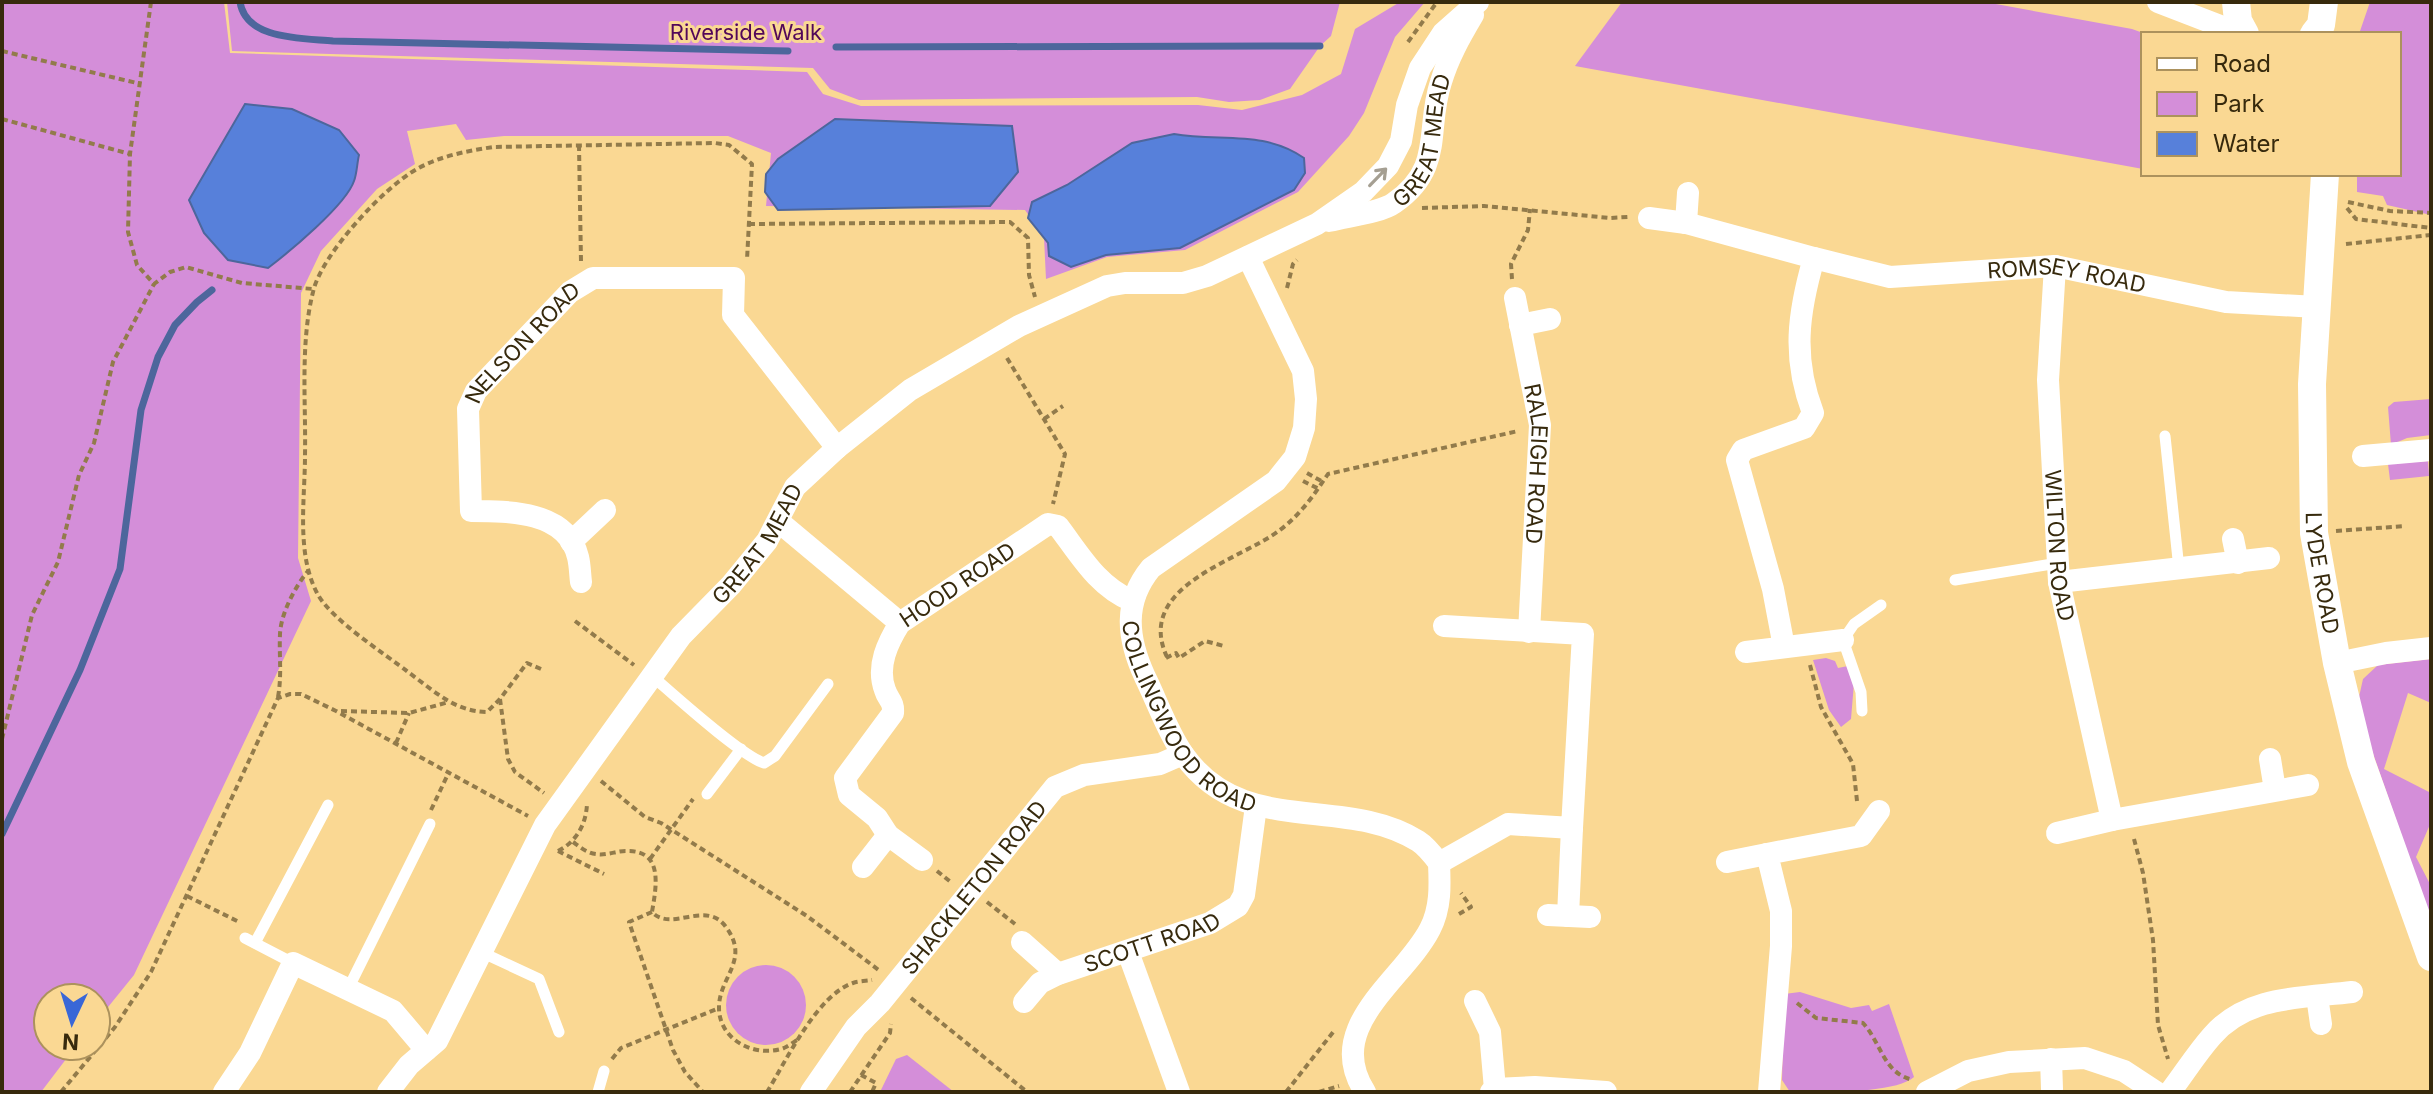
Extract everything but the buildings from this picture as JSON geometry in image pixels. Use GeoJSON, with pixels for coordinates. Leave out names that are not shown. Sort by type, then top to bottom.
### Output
{"type":"FeatureCollection","features":[{"type":"Feature","properties":{"kind":"street","name":"GREAT MEAD"},"geometry":{"type":"LineString","coordinates":[[1317,224],[1392,205],[1416,184],[1432,153],[1439,85],[1454,47],[1480,2]]}},
{"type":"Feature","properties":{"kind":"street","name":"GREAT MEAD"},"geometry":{"type":"LineString","coordinates":[[394,1088],[437,1041],[545,825],[681,636],[731,585],[767,541],[795,487],[837,448],[910,390],[1056,307],[1107,286],[1183,283],[1207,276],[1317,224],[1363,192],[1388,166],[1401,141],[1407,105],[1420,68],[1443,33],[1480,2]]}},
{"type":"Feature","properties":{"kind":"street"},"geometry":{"type":"LineString","coordinates":[[2158,2],[2238,32]]}},
{"type":"Feature","properties":{"kind":"street"},"geometry":{"type":"LineString","coordinates":[[2236,2],[2242,32]]}},
{"type":"Feature","properties":{"kind":"street","name":"LYDE ROAD"},"geometry":{"type":"LineString","coordinates":[[2325,176],[2312,384],[2314,533],[2337,663],[2361,762],[2431,957]]}},
{"type":"Feature","properties":{"kind":"street"},"geometry":{"type":"LineString","coordinates":[[1686,223],[1688,193]]}},
{"type":"Feature","properties":{"kind":"street","name":"ROMSEY ROAD"},"geometry":{"type":"LineString","coordinates":[[1649,218],[1686,223],[1890,277],[2055,266],[2226,302],[2317,307]]}},
{"type":"Feature","properties":{"kind":"street","name":"COLLINGWOOD ROAD"},"geometry":{"type":"LineString","coordinates":[[1248,257],[1303,371],[1306,399],[1304,428],[1295,457],[1276,481],[1151,568],[1138,584],[1132,601],[1130,632],[1142,670],[1183,754],[1231,797],[1256,806],[1397,829],[1421,843],[1439,863]]}},
{"type":"Feature","properties":{"kind":"street"},"geometry":{"type":"LineString","coordinates":[[1794,646],[1773,589],[1737,460],[1743,450],[1804,428],[1813,413],[1803,387],[1798,352],[1803,295],[1814,258]]}},
{"type":"Feature","properties":{"kind":"street","name":"WILTON ROAD"},"geometry":{"type":"LineString","coordinates":[[2055,266],[2048,380],[2059,573],[2120,818]]}},
{"type":"Feature","properties":{"kind":"street","name":"NELSON ROAD"},"geometry":{"type":"LineString","coordinates":[[571,542],[561,531],[528,514],[518,511],[471,511],[468,409],[476,391],[570,292],[593,278],[734,278]]}},
{"type":"Feature","properties":{"kind":"street"},"geometry":{"type":"LineString","coordinates":[[734,278],[733,315],[837,448]]}},
{"type":"Feature","properties":{"kind":"street","name":"RALEIGH ROAD"},"geometry":{"type":"LineString","coordinates":[[1515,298],[1540,425],[1529,632]]}},
{"type":"Feature","properties":{"kind":"street"},"geometry":{"type":"LineString","coordinates":[[1520,325],[1550,319]]}},
{"type":"Feature","properties":{"kind":"street"},"geometry":{"type":"LineString","coordinates":[[2363,456],[2431,450]]}},
{"type":"Feature","properties":{"kind":"street"},"geometry":{"type":"LineString","coordinates":[[581,582],[578,555],[571,542],[605,510]]}},
{"type":"Feature","properties":{"kind":"street","name":"HOOD ROAD"},"geometry":{"type":"LineString","coordinates":[[778,521],[900,623],[1048,524]]}},
{"type":"Feature","properties":{"kind":"street"},"geometry":{"type":"LineString","coordinates":[[1048,524],[1058,526],[1099,581],[1115,594],[1132,601]]}},
{"type":"Feature","properties":{"kind":"street"},"geometry":{"type":"LineString","coordinates":[[2233,539],[2238,563]]}},
{"type":"Feature","properties":{"kind":"street"},"geometry":{"type":"LineString","coordinates":[[2059,573],[2179,569],[2269,558]]}},
{"type":"Feature","properties":{"kind":"street"},"geometry":{"type":"LineString","coordinates":[[900,623],[887,644],[882,669],[885,691],[894,703],[893,713],[845,778],[849,795],[877,818],[888,835],[922,860]]}},
{"type":"Feature","properties":{"kind":"street"},"geometry":{"type":"LineString","coordinates":[[1444,626],[1583,634],[1569,916]]}},
{"type":"Feature","properties":{"kind":"street"},"geometry":{"type":"LineString","coordinates":[[1746,652],[1843,640]]}},
{"type":"Feature","properties":{"kind":"street"},"geometry":{"type":"LineString","coordinates":[[2337,663],[2431,648]]}},
{"type":"Feature","properties":{"kind":"street","name":"SHACKLETON ROAD"},"geometry":{"type":"LineString","coordinates":[[811,1092],[856,1027],[880,1003],[1055,787],[1084,775],[1160,764],[1183,754]]}},
{"type":"Feature","properties":{"kind":"street"},"geometry":{"type":"LineString","coordinates":[[2270,759],[2275,790]]}},
{"type":"Feature","properties":{"kind":"street"},"geometry":{"type":"LineString","coordinates":[[2057,833],[2120,818],[2308,785]]}},
{"type":"Feature","properties":{"kind":"street","name":"SCOTT ROAD"},"geometry":{"type":"LineString","coordinates":[[1024,1002],[1040,983],[1058,974],[1210,923],[1238,906],[1244,895],[1256,806]]}},
{"type":"Feature","properties":{"kind":"street"},"geometry":{"type":"LineString","coordinates":[[1727,862],[1861,836],[1879,811]]}},
{"type":"Feature","properties":{"kind":"street"},"geometry":{"type":"LineString","coordinates":[[1365,1092],[1358,1081],[1353,1058],[1354,1041],[1362,1017],[1429,931],[1439,898],[1439,863],[1508,824],[1572,828]]}},
{"type":"Feature","properties":{"kind":"street"},"geometry":{"type":"LineString","coordinates":[[863,867],[888,835]]}},
{"type":"Feature","properties":{"kind":"street"},"geometry":{"type":"LineString","coordinates":[[1767,854],[1781,911],[1769,1092]]}},
{"type":"Feature","properties":{"kind":"street","name":"SCOTT ROAD"},"geometry":{"type":"LineString","coordinates":[[1022,942],[1058,974]]}},
{"type":"Feature","properties":{"kind":"street"},"geometry":{"type":"LineString","coordinates":[[1128,952],[1179,1092]]}},
{"type":"Feature","properties":{"kind":"street"},"geometry":{"type":"LineString","coordinates":[[224,1092],[250,1053],[293,963],[393,1011],[426,1050]]}},
{"type":"Feature","properties":{"kind":"street"},"geometry":{"type":"LineString","coordinates":[[1935,1088],[1968,1071],[2009,1062],[2085,1058],[2167,1089],[2213,1034],[2242,1011],[2272,1000],[2352,992]]}},
{"type":"Feature","properties":{"kind":"street"},"geometry":{"type":"LineString","coordinates":[[2317,996],[2321,1024]]}},
{"type":"Feature","properties":{"kind":"street"},"geometry":{"type":"LineString","coordinates":[[1475,1001],[1490,1032],[1493,1091],[1535,1087],[1606,1092]]}},
{"type":"Feature","properties":{"kind":"street"},"geometry":{"type":"LineString","coordinates":[[2051,1059],[2052,1089]]}},
{"type":"Feature","properties":{"kind":"lane"},"geometry":{"type":"LineString","coordinates":[[2165,436],[2179,569]]}},
{"type":"Feature","properties":{"kind":"lane"},"geometry":{"type":"LineString","coordinates":[[1955,580],[2059,573]]}},
{"type":"Feature","properties":{"kind":"lane"},"geometry":{"type":"LineString","coordinates":[[1862,711],[1861,692],[1843,640],[1854,624],[1881,605]]}},
{"type":"Feature","properties":{"kind":"lane"},"geometry":{"type":"LineString","coordinates":[[652,676],[757,761],[770,761],[828,684]]}},
{"type":"Feature","properties":{"kind":"lane"},"geometry":{"type":"LineString","coordinates":[[707,794],[741,749]]}},
{"type":"Feature","properties":{"kind":"lane"},"geometry":{"type":"LineString","coordinates":[[293,963],[250,941],[328,805]]}},
{"type":"Feature","properties":{"kind":"lane"},"geometry":{"type":"LineString","coordinates":[[348,989],[430,824]]}},
{"type":"Feature","properties":{"kind":"lane"},"geometry":{"type":"LineString","coordinates":[[481,952],[539,979],[559,1032]]}},
{"type":"Feature","properties":{"kind":"lane"},"geometry":{"type":"LineString","coordinates":[[598,1092],[604,1071]]}},
{"type":"Feature","properties":{"kind":"path"},"geometry":{"type":"LineString","coordinates":[[151,2],[130,154],[128,232],[137,265],[154,284]]}},
{"type":"Feature","properties":{"kind":"path"},"geometry":{"type":"LineString","coordinates":[[1405,48],[1437,2]]}},
{"type":"Feature","properties":{"kind":"path"},"geometry":{"type":"LineString","coordinates":[[2,51],[141,84]]}},
{"type":"Feature","properties":{"kind":"path"},"geometry":{"type":"LineString","coordinates":[[2,119],[130,154]]}},
{"type":"Feature","properties":{"kind":"path"},"geometry":{"type":"LineString","coordinates":[[541,669],[527,663],[487,712],[472,712],[449,702],[323,603],[308,571],[305,554],[306,327],[319,273],[335,248],[380,198],[416,169],[461,152],[493,147],[715,143],[729,145],[752,164],[746,264],[734,278]]}},
{"type":"Feature","properties":{"kind":"path"},"geometry":{"type":"LineString","coordinates":[[579,145],[581,284]]}},
{"type":"Feature","properties":{"kind":"path"},"geometry":{"type":"LineString","coordinates":[[2431,213],[2390,211],[2342,201],[2356,219],[2431,228]]}},
{"type":"Feature","properties":{"kind":"path"},"geometry":{"type":"LineString","coordinates":[[1411,209],[1484,206],[1610,218],[1649,218]]}},
{"type":"Feature","properties":{"kind":"path"},"geometry":{"type":"LineString","coordinates":[[1515,298],[1511,264],[1528,230],[1530,209]]}},
{"type":"Feature","properties":{"kind":"path"},"geometry":{"type":"LineString","coordinates":[[749,224],[1010,222],[1024,231],[1028,238],[1030,285],[1037,304]]}},
{"type":"Feature","properties":{"kind":"path"},"geometry":{"type":"LineString","coordinates":[[2321,247],[2431,235]]}},
{"type":"Feature","properties":{"kind":"path"},"geometry":{"type":"LineString","coordinates":[[1269,304],[1284,299],[1293,264],[1301,256]]}},
{"type":"Feature","properties":{"kind":"path"},"geometry":{"type":"LineString","coordinates":[[2,739],[32,615],[58,562],[79,475],[94,443],[113,362],[154,284],[170,272],[186,267],[242,283],[313,289]]}},
{"type":"Feature","properties":{"kind":"path"},"geometry":{"type":"LineString","coordinates":[[995,339],[1065,454],[1048,524]]}},
{"type":"Feature","properties":{"kind":"path"},"geometry":{"type":"LineString","coordinates":[[1044,419],[1063,406]]}},
{"type":"Feature","properties":{"kind":"path"},"geometry":{"type":"LineString","coordinates":[[1167,657],[1162,646],[1161,627],[1167,607],[1178,592],[1210,569],[1280,530],[1319,489],[1328,474],[1540,425]]}},
{"type":"Feature","properties":{"kind":"path"},"geometry":{"type":"LineString","coordinates":[[1304,471],[1323,482]]}},
{"type":"Feature","properties":{"kind":"path"},"geometry":{"type":"LineString","coordinates":[[1299,478],[1319,489]]}},
{"type":"Feature","properties":{"kind":"path"},"geometry":{"type":"LineString","coordinates":[[2314,533],[2405,526]]}},
{"type":"Feature","properties":{"kind":"path"},"geometry":{"type":"LineString","coordinates":[[61,1092],[115,1027],[151,972],[278,698],[282,677],[281,621],[308,571]]}},
{"type":"Feature","properties":{"kind":"path"},"geometry":{"type":"LineString","coordinates":[[575,621],[626,660]]}},
{"type":"Feature","properties":{"kind":"path"},"geometry":{"type":"LineString","coordinates":[[1142,670],[1176,653],[1179,658],[1205,641],[1224,646]]}},
{"type":"Feature","properties":{"kind":"path"},"geometry":{"type":"LineString","coordinates":[[1794,646],[1821,707],[1853,764],[1861,836]]}},
{"type":"Feature","properties":{"kind":"path"},"geometry":{"type":"LineString","coordinates":[[278,698],[301,694],[545,825]]}},
{"type":"Feature","properties":{"kind":"path"},"geometry":{"type":"LineString","coordinates":[[500,699],[508,759],[515,772],[530,783]]}},
{"type":"Feature","properties":{"kind":"path"},"geometry":{"type":"LineString","coordinates":[[336,711],[409,713],[449,702]]}},
{"type":"Feature","properties":{"kind":"path"},"geometry":{"type":"LineString","coordinates":[[396,743],[409,713]]}},
{"type":"Feature","properties":{"kind":"path"},"geometry":{"type":"LineString","coordinates":[[585,768],[645,817],[673,830],[807,916],[894,982],[1027,1092]]}},
{"type":"Feature","properties":{"kind":"path"},"geometry":{"type":"LineString","coordinates":[[430,824],[429,814],[449,772]]}},
{"type":"Feature","properties":{"kind":"path"},"geometry":{"type":"LineString","coordinates":[[650,859],[695,796],[707,794]]}},
{"type":"Feature","properties":{"kind":"path"},"geometry":{"type":"LineString","coordinates":[[2120,818],[2145,886],[2167,1089]]}},
{"type":"Feature","properties":{"kind":"path"},"geometry":{"type":"LineString","coordinates":[[573,842],[586,852],[598,855],[628,851],[640,852],[650,859],[657,871],[652,912]]}},
{"type":"Feature","properties":{"kind":"path"},"geometry":{"type":"LineString","coordinates":[[558,851],[604,874]]}},
{"type":"Feature","properties":{"kind":"path"},"geometry":{"type":"LineString","coordinates":[[922,860],[967,893],[980,896],[1021,929],[1022,942]]}},
{"type":"Feature","properties":{"kind":"path"},"geometry":{"type":"LineString","coordinates":[[187,896],[248,926],[250,941]]}},
{"type":"Feature","properties":{"kind":"path"},"geometry":{"type":"LineString","coordinates":[[652,912],[666,920],[707,915],[720,920],[727,928],[736,946],[736,960],[719,1008],[723,1026],[734,1040],[749,1048],[764,1050],[784,1048],[800,1038]]}},
{"type":"Feature","properties":{"kind":"path"},"geometry":{"type":"LineString","coordinates":[[652,912],[629,922],[666,1030],[685,1072],[703,1092]]}},
{"type":"Feature","properties":{"kind":"path"},"geometry":{"type":"LineString","coordinates":[[1778,976],[1792,999],[1816,1018],[1863,1023],[1873,1033],[1890,1069],[1901,1077],[1935,1088]]}},
{"type":"Feature","properties":{"kind":"path"},"geometry":{"type":"LineString","coordinates":[[767,1092],[830,997],[851,984],[872,980],[894,982]]}},
{"type":"Feature","properties":{"kind":"path"},"geometry":{"type":"LineString","coordinates":[[850,1092],[890,1033],[894,982]]}},
{"type":"Feature","properties":{"kind":"path"},"geometry":{"type":"LineString","coordinates":[[604,1071],[614,1053],[621,1048],[719,1008]]}},
{"type":"Feature","properties":{"kind":"path"},"geometry":{"type":"LineString","coordinates":[[1286,1092],[1340,1023],[1362,1017]]}},
{"type":"Feature","properties":{"kind":"path"},"geometry":{"type":"LineString","coordinates":[[861,1075],[876,1083],[872,1092]]}},
{"type":"Feature","properties":{"kind":"green space"},"geometry":{"type":"Polygon","coordinates":[[[2,2],[224,2],[230,53],[807,72],[823,94],[861,106],[1198,105],[1242,110],[1302,95],[1341,74],[1355,29],[1400,2],[1425,2],[1395,37],[1364,113],[1349,136],[1298,192],[1185,250],[1107,257],[1046,279],[1044,238],[1025,210],[766,206],[771,153],[728,136],[504,136],[466,140],[456,124],[407,131],[415,164],[377,189],[321,251],[301,293],[298,558],[311,601],[134,975],[112,1002],[112,982],[32,982],[32,1062],[64,1062],[41,1092],[2,1092],[2,2]]]}},
{"type":"Feature","properties":{"kind":"green space","name":"Riverside Walk"},"geometry":{"type":"Polygon","coordinates":[[[227,2],[1340,2],[1331,36],[1320,46],[1290,89],[1260,100],[1229,102],[1197,97],[859,100],[830,89],[813,68],[232,51],[227,2]]]}},
{"type":"Feature","properties":{"kind":"green space"},"geometry":{"type":"Polygon","coordinates":[[[1622,2],[1985,2],[2141,32],[2141,169],[1575,66],[1622,2]]]}},
{"type":"Feature","properties":{"kind":"green space"},"geometry":{"type":"Polygon","coordinates":[[[2370,2],[2431,2],[2431,215],[2387,205],[2383,196],[2357,192],[2357,176],[2401,176],[2401,32],[2360,32],[2370,2]]]}},
{"type":"Feature","properties":{"kind":"green space"},"geometry":{"type":"Polygon","coordinates":[[[2431,399],[2431,435],[2407,438],[2391,445],[2388,407],[2394,402],[2431,399]]]}},
{"type":"Feature","properties":{"kind":"green space"},"geometry":{"type":"Polygon","coordinates":[[[2428,461],[2429,476],[2390,480],[2388,464],[2428,461]]]}},
{"type":"Feature","properties":{"kind":"green space"},"geometry":{"type":"Polygon","coordinates":[[[1826,658],[1835,661],[1838,668],[1848,666],[1854,683],[1851,719],[1841,727],[1829,710],[1813,660],[1826,658]]]}},
{"type":"Feature","properties":{"kind":"green space"},"geometry":{"type":"Polygon","coordinates":[[[2431,659],[2431,703],[2408,693],[2384,769],[2431,793],[2431,822],[2416,857],[2431,886],[2431,920],[2369,742],[2359,697],[2363,679],[2378,665],[2431,659]]]}},
{"type":"Feature","properties":{"kind":"green space"},"geometry":{"type":"Polygon","coordinates":[[[766,965],[781,968],[794,977],[803,990],[806,1005],[803,1020],[794,1033],[781,1042],[766,1045],[751,1042],[738,1033],[729,1020],[726,1005],[729,990],[738,977],[751,968],[766,965]]]}},
{"type":"Feature","properties":{"kind":"green space"},"geometry":{"type":"Polygon","coordinates":[[[1800,992],[1851,1008],[1869,1005],[1872,1011],[1889,1004],[1914,1077],[1891,1087],[1790,1092],[1782,1080],[1784,994],[1800,992]]]}},
{"type":"Feature","properties":{"kind":"green space"},"geometry":{"type":"Polygon","coordinates":[[[907,1055],[954,1092],[880,1092],[896,1059],[907,1055]]]}},
{"type":"Feature","properties":{"kind":"water"},"geometry":{"type":"Polygon","coordinates":[[[245,104],[292,109],[339,130],[359,155],[349,191],[316,228],[268,268],[228,260],[204,233],[189,200],[245,104]]]}},
{"type":"Feature","properties":{"kind":"water"},"geometry":{"type":"Polygon","coordinates":[[[835,119],[1012,126],[1018,172],[990,206],[778,210],[765,192],[766,174],[778,159],[835,119]]]}},
{"type":"Feature","properties":{"kind":"water"},"geometry":{"type":"Polygon","coordinates":[[[1174,134],[1241,138],[1273,144],[1304,158],[1305,173],[1294,190],[1180,248],[1106,255],[1071,267],[1049,256],[1048,243],[1028,218],[1032,202],[1067,185],[1132,143],[1174,134]]]}},
{"type":"Feature","properties":{"kind":"waterway"},"geometry":{"type":"LineString","coordinates":[[240,2],[244,14],[253,24],[277,35],[306,39],[788,51]]}},
{"type":"Feature","properties":{"kind":"waterway"},"geometry":{"type":"LineString","coordinates":[[836,47],[1320,46]]}},
{"type":"Feature","properties":{"kind":"waterway"},"geometry":{"type":"LineString","coordinates":[[2,834],[80,670],[120,569],[141,410],[158,357],[175,325],[212,290]]}}]}
